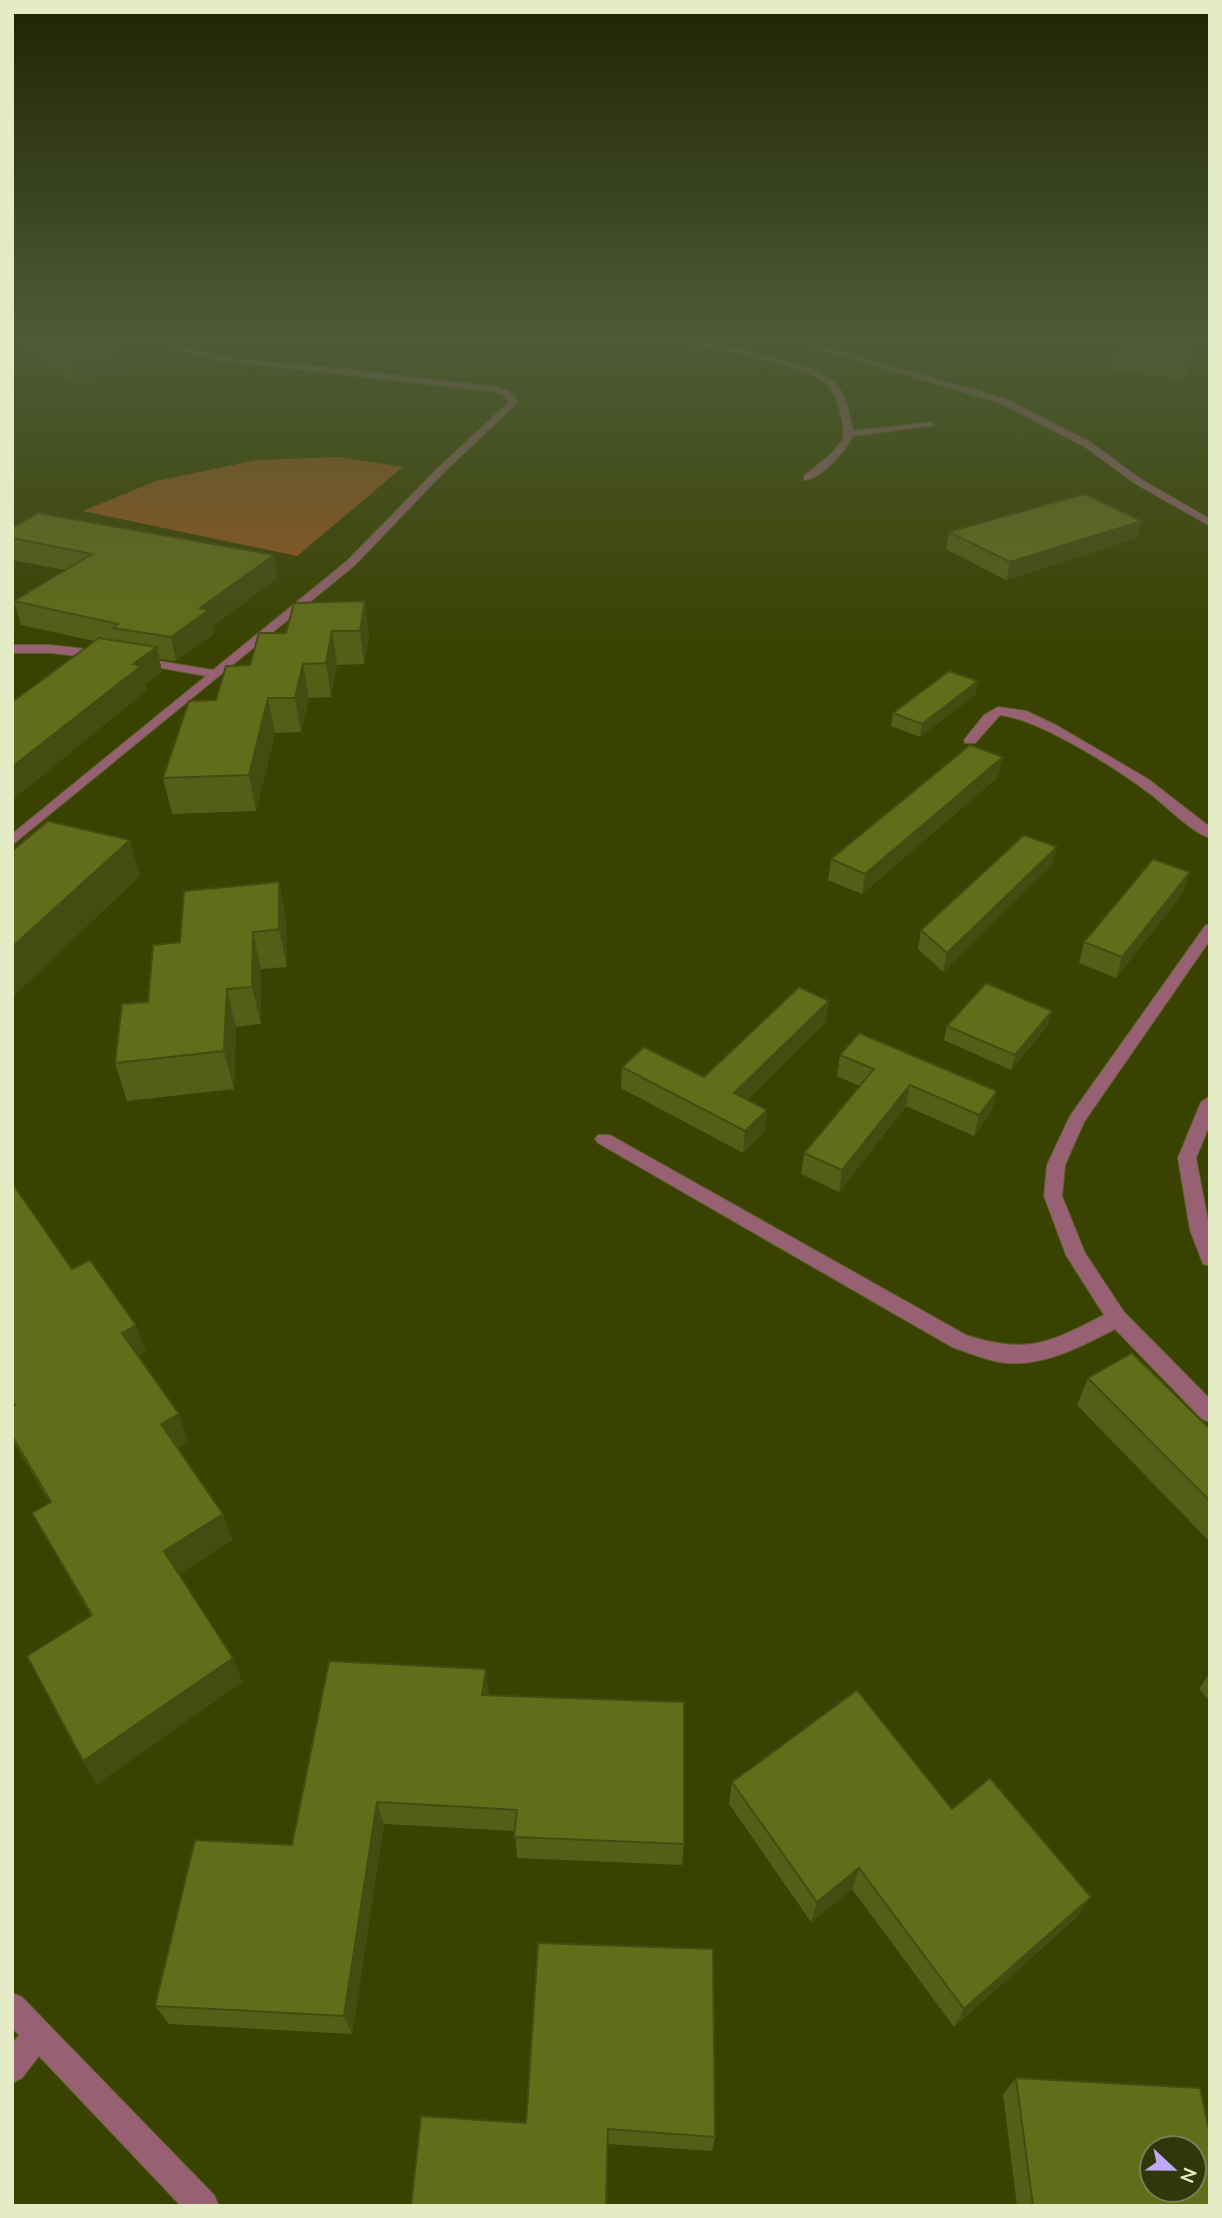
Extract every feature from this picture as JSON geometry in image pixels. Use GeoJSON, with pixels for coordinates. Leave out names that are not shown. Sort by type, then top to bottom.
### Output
{"type":"FeatureCollection","features":[{"type":"Feature","properties":{"kind":"street"},"geometry":{"type":"LineString","coordinates":[[12,841],[351,563],[473,441]]}},
{"type":"Feature","properties":{"kind":"street"},"geometry":{"type":"LineString","coordinates":[[807,478],[834,456],[848,441]]}},
{"type":"Feature","properties":{"kind":"street"},"geometry":{"type":"LineString","coordinates":[[1080,441],[1139,482],[1210,523]]}},
{"type":"Feature","properties":{"kind":"street"},"geometry":{"type":"LineString","coordinates":[[12,649],[51,649],[120,657],[213,674]]}},
{"type":"Feature","properties":{"kind":"street"},"geometry":{"type":"LineString","coordinates":[[970,740],[988,718],[998,711],[1023,715],[1052,728],[1143,782],[1210,834]]}},
{"type":"Feature","properties":{"kind":"street"},"geometry":{"type":"LineString","coordinates":[[1210,929],[1076,1120],[1056,1165],[1053,1196],[1076,1255],[1117,1318],[1210,1413]]}},
{"type":"Feature","properties":{"kind":"street"},"geometry":{"type":"LineString","coordinates":[[1210,1102],[1187,1157],[1200,1230],[1210,1259]]}},
{"type":"Feature","properties":{"kind":"street"},"geometry":{"type":"LineString","coordinates":[[604,1139],[959,1341],[1002,1354],[1033,1353],[1069,1342],[1117,1318]]}},
{"type":"Feature","properties":{"kind":"street"},"geometry":{"type":"LineString","coordinates":[[12,2007],[203,2206]]}},
{"type":"Feature","properties":{"kind":"street"},"geometry":{"type":"LineString","coordinates":[[12,2068],[38,2034]]}},
{"type":"Feature","properties":{"kind":"shaded area"},"geometry":{"type":"Polygon","coordinates":[[[339,457],[403,467],[297,556],[83,511],[156,481],[257,460],[339,457]]]}},
{"type":"Feature","properties":{"kind":"building"},"geometry":{"type":"Polygon","coordinates":[[[1084,494],[1142,521],[1010,562],[949,532],[1084,494]]]}},
{"type":"Feature","properties":{"kind":"building"},"geometry":{"type":"Polygon","coordinates":[[[38,513],[274,555],[200,608],[209,610],[171,637],[113,628],[118,624],[14,601],[92,554],[12,538],[12,528],[38,513]]]}},
{"type":"Feature","properties":{"kind":"building"},"geometry":{"type":"Polygon","coordinates":[[[365,601],[360,631],[332,631],[326,663],[303,664],[295,698],[268,698],[249,775],[163,778],[189,701],[216,700],[226,666],[250,665],[259,633],[286,633],[294,603],[365,601]]]}},
{"type":"Feature","properties":{"kind":"building"},"geometry":{"type":"Polygon","coordinates":[[[99,638],[157,647],[133,664],[141,666],[12,767],[12,702],[99,638]]]}},
{"type":"Feature","properties":{"kind":"building"},"geometry":{"type":"Polygon","coordinates":[[[949,671],[978,681],[922,724],[893,713],[949,671]]]}},
{"type":"Feature","properties":{"kind":"building"},"geometry":{"type":"Polygon","coordinates":[[[970,745],[1003,757],[865,874],[831,859],[970,745]]]}},
{"type":"Feature","properties":{"kind":"building"},"geometry":{"type":"Polygon","coordinates":[[[48,821],[130,840],[12,947],[12,851],[48,821]]]}},
{"type":"Feature","properties":{"kind":"building"},"geometry":{"type":"Polygon","coordinates":[[[1024,835],[1057,847],[947,953],[921,930],[1024,835]]]}},
{"type":"Feature","properties":{"kind":"building"},"geometry":{"type":"Polygon","coordinates":[[[1153,859],[1190,872],[1122,957],[1084,942],[1153,859]]]}},
{"type":"Feature","properties":{"kind":"building"},"geometry":{"type":"Polygon","coordinates":[[[279,882],[279,929],[253,932],[252,987],[227,989],[224,1051],[115,1063],[122,1004],[148,1002],[153,945],[180,942],[184,891],[279,882]]]}},
{"type":"Feature","properties":{"kind":"building"},"geometry":{"type":"Polygon","coordinates":[[[986,983],[1052,1011],[1015,1055],[947,1026],[986,983]]]}},
{"type":"Feature","properties":{"kind":"building"},"geometry":{"type":"Polygon","coordinates":[[[799,987],[829,1001],[734,1093],[767,1110],[745,1131],[622,1067],[644,1047],[704,1077],[799,987]]]}},
{"type":"Feature","properties":{"kind":"building"},"geometry":{"type":"Polygon","coordinates":[[[859,1033],[997,1091],[979,1115],[910,1085],[842,1170],[804,1153],[874,1069],[840,1055],[859,1033]]]}},
{"type":"Feature","properties":{"kind":"building"},"geometry":{"type":"Polygon","coordinates":[[[12,1183],[72,1269],[90,1260],[136,1325],[122,1333],[179,1414],[161,1424],[223,1514],[164,1551],[233,1658],[83,1761],[27,1656],[92,1615],[32,1513],[51,1502],[12,1436],[12,1406],[15,1405],[12,1401],[12,1183]]]}},
{"type":"Feature","properties":{"kind":"building"},"geometry":{"type":"Polygon","coordinates":[[[1132,1353],[1210,1429],[1210,1501],[1088,1378],[1132,1353]]]}},
{"type":"Feature","properties":{"kind":"building"},"geometry":{"type":"Polygon","coordinates":[[[329,1661],[486,1669],[482,1695],[684,1702],[684,1844],[514,1837],[517,1810],[377,1802],[344,2016],[155,2006],[195,1840],[292,1845],[329,1661]]]}},
{"type":"Feature","properties":{"kind":"building"},"geometry":{"type":"Polygon","coordinates":[[[857,1690],[952,1809],[990,1778],[1091,1897],[964,2009],[859,1868],[817,1902],[732,1782],[857,1690]]]}},
{"type":"Feature","properties":{"kind":"building"},"geometry":{"type":"Polygon","coordinates":[[[538,1943],[713,1949],[715,2137],[608,2129],[606,2206],[411,2206],[421,2116],[526,2123],[538,1943]]]}},
{"type":"Feature","properties":{"kind":"building"},"geometry":{"type":"Polygon","coordinates":[[[1016,2078],[1200,2088],[1210,2135],[1210,2206],[1033,2206],[1016,2078]]]}}]}
